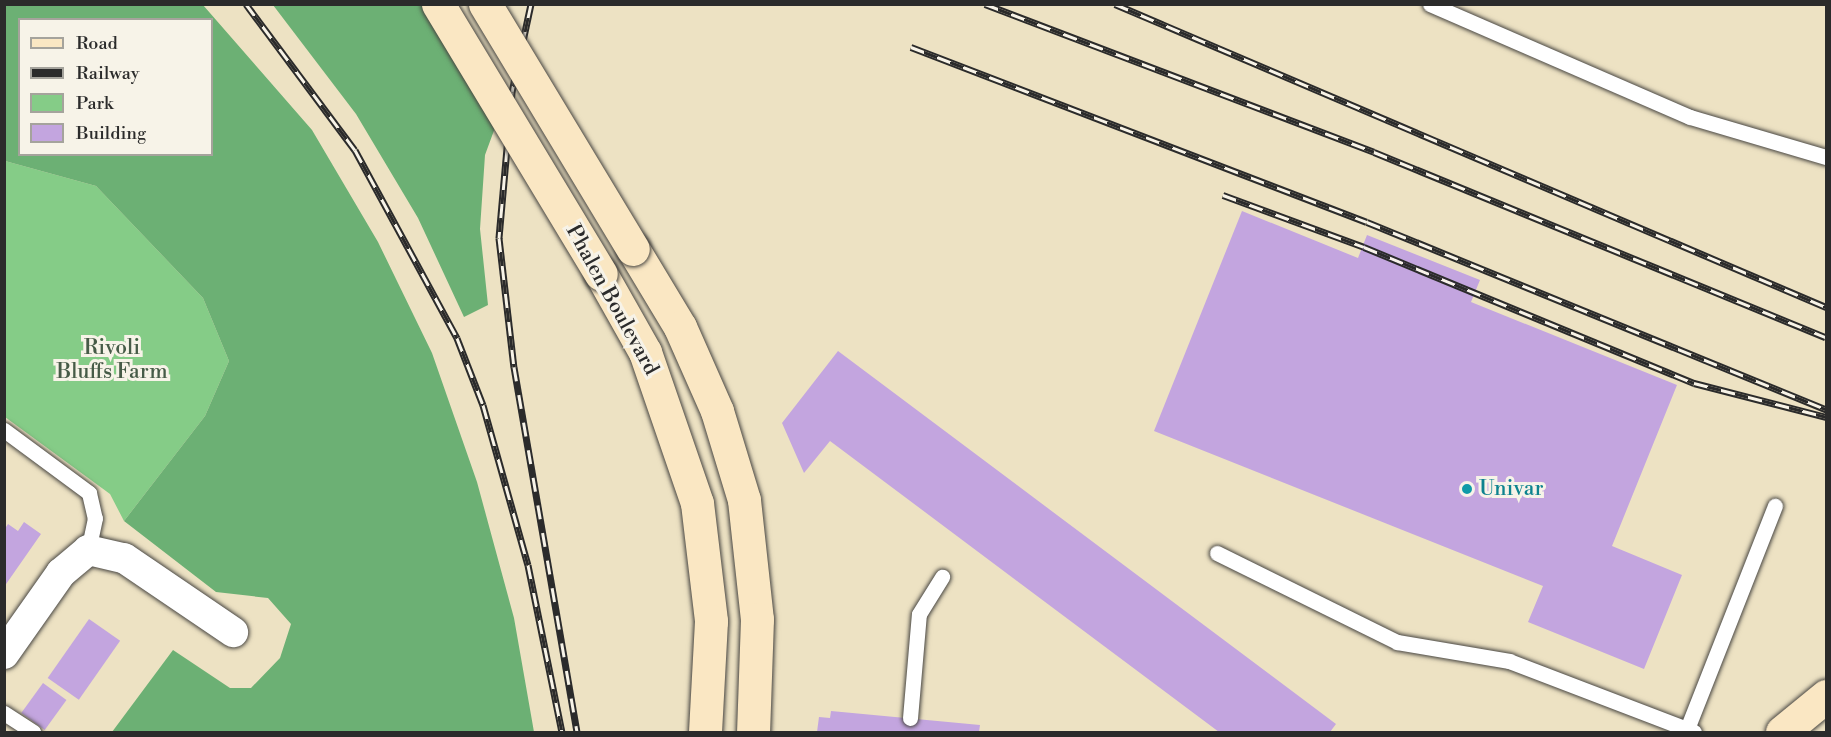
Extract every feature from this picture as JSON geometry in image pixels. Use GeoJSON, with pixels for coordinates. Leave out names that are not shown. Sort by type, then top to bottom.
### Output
{"type":"FeatureCollection","features":[{"type":"Feature","properties":{"kind":"main road","name":"Phalen Boulevard"},"geometry":{"type":"LineString","coordinates":[[438,4],[601,274],[645,352],[697,503],[711,621],[705,732]]}},
{"type":"Feature","properties":{"kind":"main road","name":"Phalen Boulevard"},"geometry":{"type":"LineString","coordinates":[[485,4],[633,249],[699,369],[744,500],[757,619],[753,732]]}},
{"type":"Feature","properties":{"kind":"main road"},"geometry":{"type":"LineString","coordinates":[[1782,732],[1827,696]]}},
{"type":"Feature","properties":{"kind":"street"},"geometry":{"type":"LineString","coordinates":[[4,654],[61,573],[88,550],[124,558],[233,632]]}},
{"type":"Feature","properties":{"kind":"lane"},"geometry":{"type":"LineString","coordinates":[[1430,4],[1690,117],[1827,158]]}},
{"type":"Feature","properties":{"kind":"lane"},"geometry":{"type":"LineString","coordinates":[[4,430],[89,493],[95,518],[88,550]]}},
{"type":"Feature","properties":{"kind":"lane"},"geometry":{"type":"LineString","coordinates":[[1218,554],[1397,642],[1509,661],[1690,731],[1774,506]]}},
{"type":"Feature","properties":{"kind":"lane"},"geometry":{"type":"LineString","coordinates":[[910,718],[919,614],[942,577]]}},
{"type":"Feature","properties":{"kind":"lane"},"geometry":{"type":"LineString","coordinates":[[4,713],[33,732]]}},
{"type":"Feature","properties":{"kind":"green space"},"geometry":{"type":"Polygon","coordinates":[[[5,4],[203,5],[312,130],[378,242],[432,353],[477,482],[514,618],[534,732],[112,732],[173,650],[230,688],[251,688],[280,658],[291,624],[268,598],[216,592],[124,521],[205,416],[229,361],[203,298],[96,186],[5,161],[5,4]]]}},
{"type":"Feature","properties":{"kind":"green space"},"geometry":{"type":"Polygon","coordinates":[[[273,5],[426,5],[496,125],[485,155],[480,229],[488,305],[464,317],[418,218],[356,114],[273,5]]]}},
{"type":"Feature","properties":{"kind":"green space","name":"Rivoli Bluffs Farm"},"geometry":{"type":"Polygon","coordinates":[[[5,161],[96,186],[203,298],[229,361],[205,416],[124,521],[110,494],[5,417],[5,161]]]}},
{"type":"Feature","properties":{"kind":"building","name":"Univar"},"geometry":{"type":"Polygon","coordinates":[[[1242,211],[1358,258],[1367,235],[1480,280],[1471,302],[1677,385],[1612,546],[1682,575],[1644,669],[1528,622],[1543,586],[1154,431],[1242,211]]]}},
{"type":"Feature","properties":{"kind":"building"},"geometry":{"type":"Polygon","coordinates":[[[838,351],[1336,724],[1330,732],[1219,732],[830,441],[804,473],[782,423],[838,351]]]}},
{"type":"Feature","properties":{"kind":"building"},"geometry":{"type":"Polygon","coordinates":[[[24,522],[41,534],[4,587],[4,530],[8,524],[18,531],[24,522]]]}},
{"type":"Feature","properties":{"kind":"building"},"geometry":{"type":"Polygon","coordinates":[[[89,619],[120,641],[79,700],[48,678],[89,619]]]}},
{"type":"Feature","properties":{"kind":"building"},"geometry":{"type":"Polygon","coordinates":[[[43,683],[66,700],[45,730],[21,713],[43,683]]]}},
{"type":"Feature","properties":{"kind":"building"},"geometry":{"type":"Polygon","coordinates":[[[831,711],[980,725],[979,732],[817,732],[819,717],[830,718],[831,711]]]}},
{"type":"Feature","properties":{"kind":"railway"},"geometry":{"type":"LineString","coordinates":[[246,4],[355,150],[457,338],[483,405],[528,565],[562,732]]}},
{"type":"Feature","properties":{"kind":"railway"},"geometry":{"type":"LineString","coordinates":[[531,4],[512,92],[499,238],[514,367],[577,732]]}},
{"type":"Feature","properties":{"kind":"railway"},"geometry":{"type":"LineString","coordinates":[[985,4],[1374,152],[1826,337]]}},
{"type":"Feature","properties":{"kind":"railway"},"geometry":{"type":"LineString","coordinates":[[1115,4],[1826,307]]}},
{"type":"Feature","properties":{"kind":"railway"},"geometry":{"type":"LineString","coordinates":[[911,47],[1367,222],[1826,409]]}},
{"type":"Feature","properties":{"kind":"railway"},"geometry":{"type":"LineString","coordinates":[[1223,195],[1364,247],[1694,383],[1826,417]]}},
{"type":"Feature","properties":{"kind":"place","name":"Univar"},"geometry":{"type":"Point","coordinates":[1467,489]}}]}
